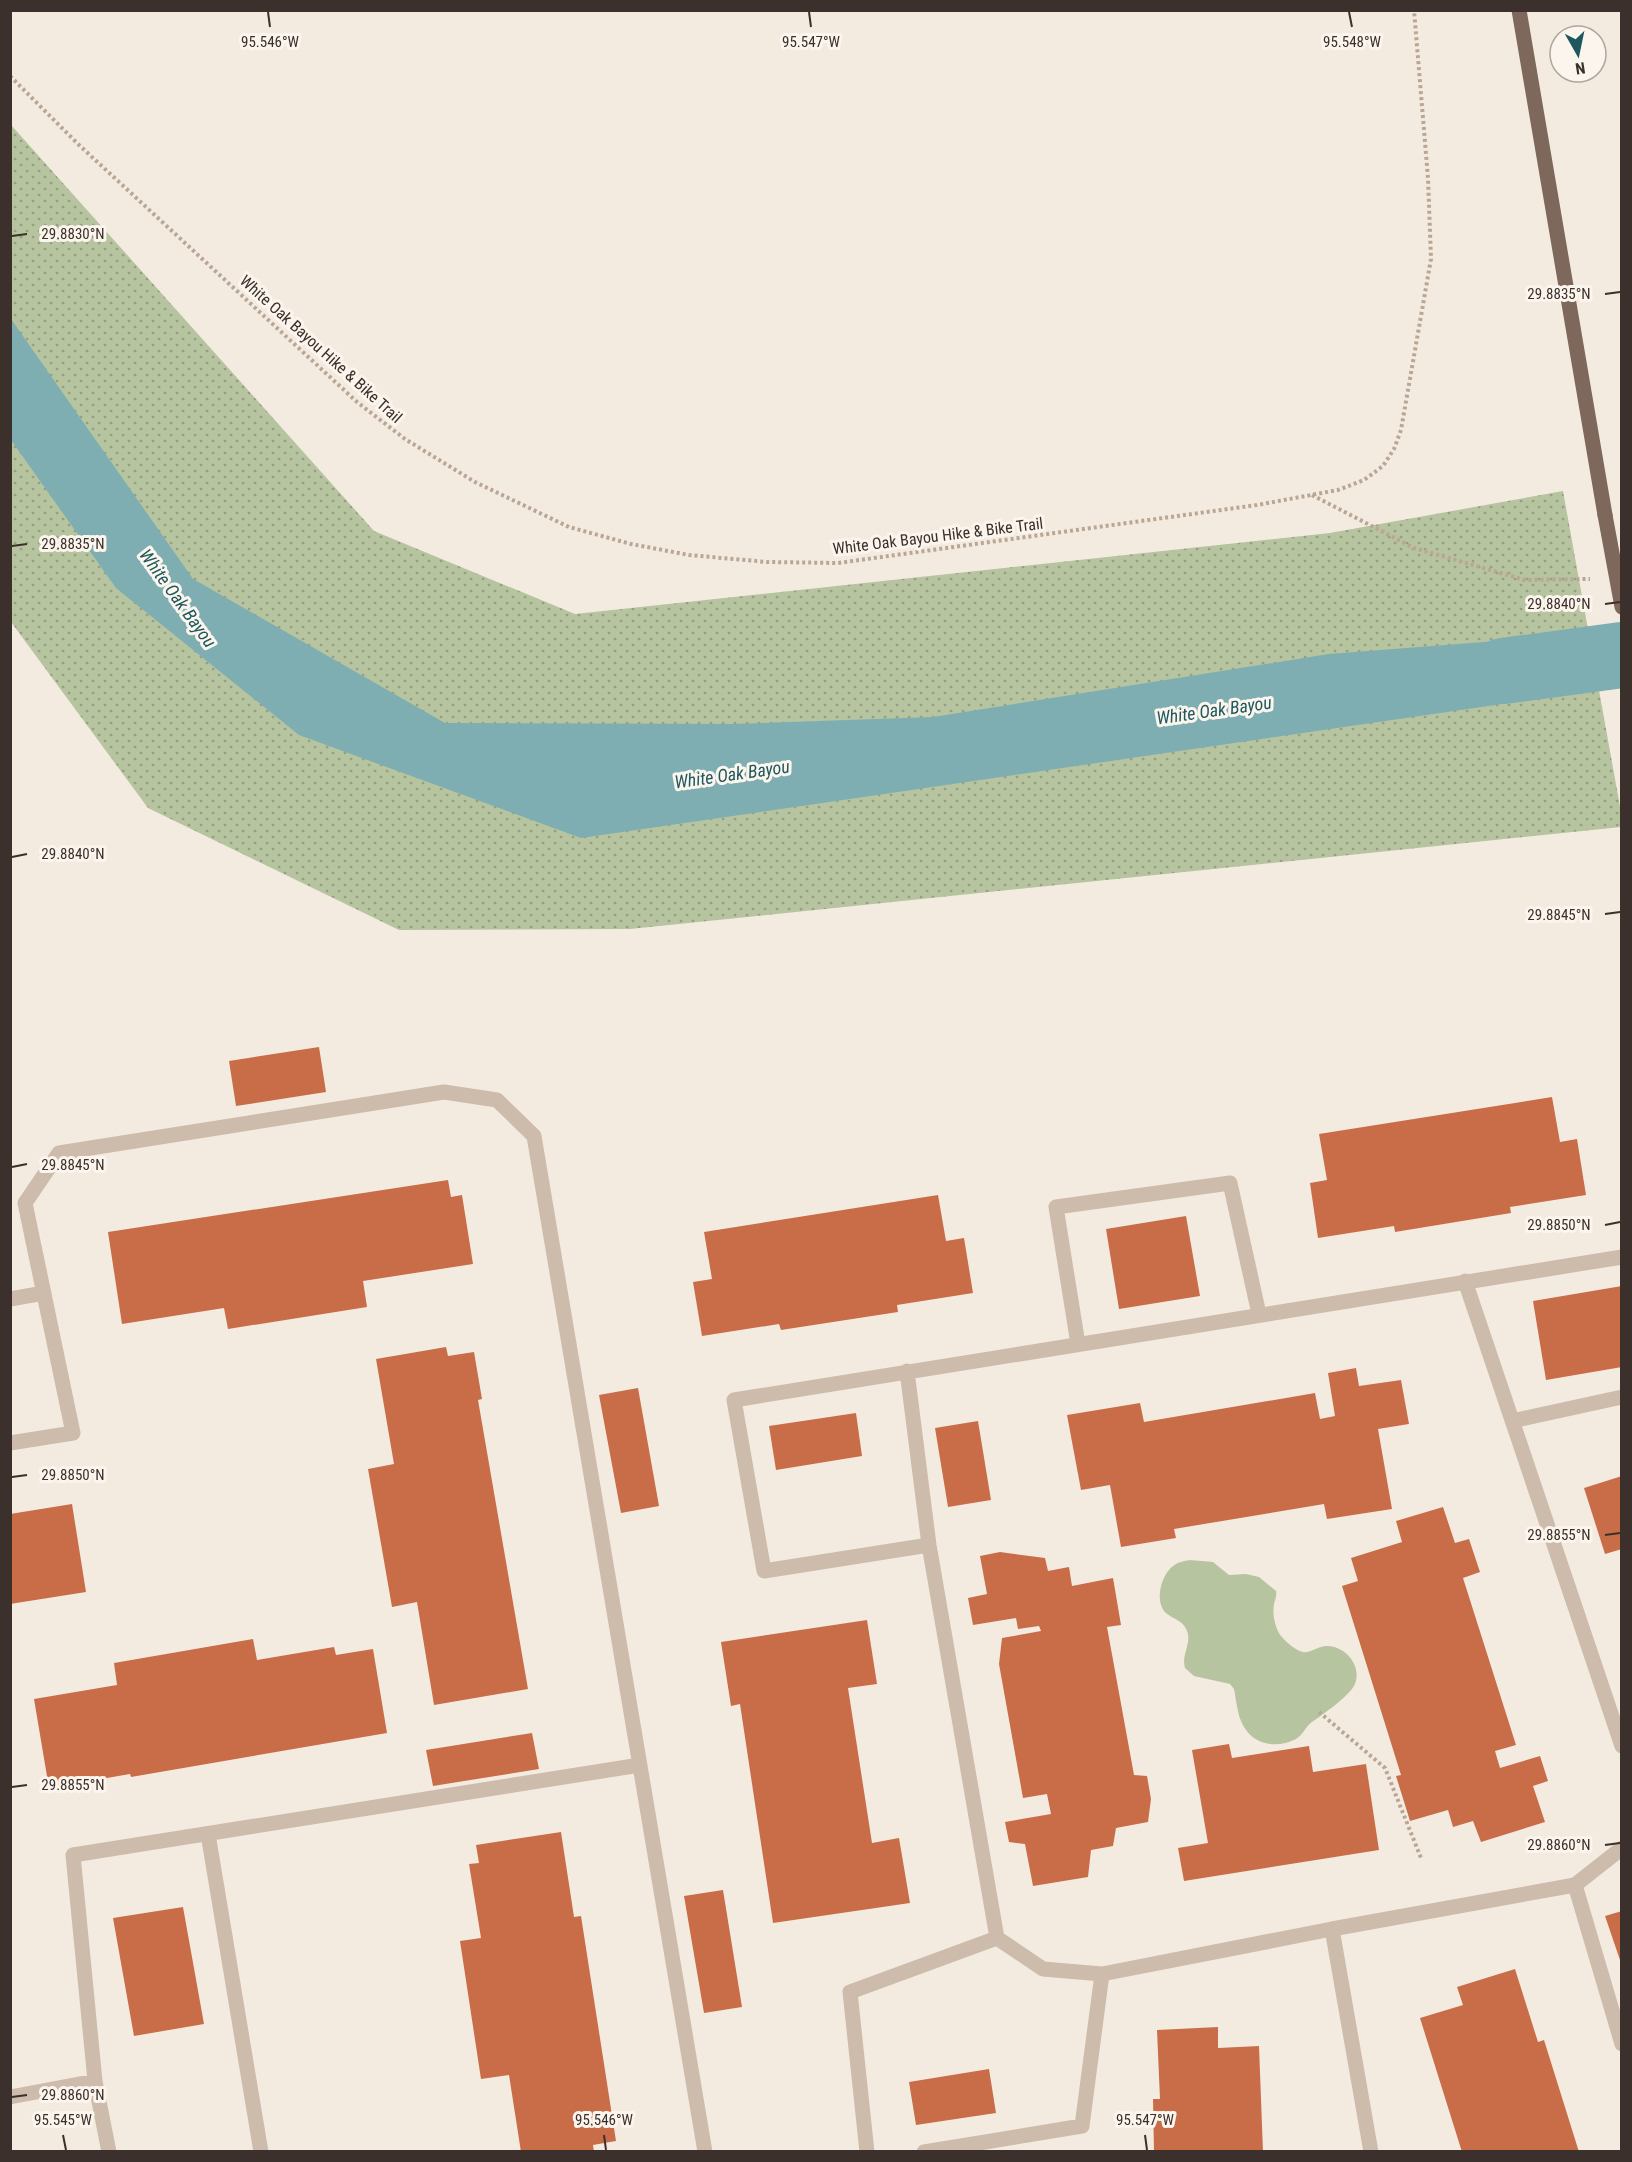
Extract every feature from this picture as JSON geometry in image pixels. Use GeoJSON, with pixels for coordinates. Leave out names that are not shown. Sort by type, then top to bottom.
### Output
{"type":"FeatureCollection","features":[{"type":"Feature","properties":{"kind":"main road"},"geometry":{"type":"LineString","coordinates":[[1519,10],[1622,607]]}},
{"type":"Feature","properties":{"kind":"lane"},"geometry":{"type":"LineString","coordinates":[[10,1443],[73,1433],[25,1203],[59,1153],[444,1092],[497,1100],[534,1136],[705,2151]]}},
{"type":"Feature","properties":{"kind":"lane"},"geometry":{"type":"LineString","coordinates":[[1078,1344],[1056,1207],[1230,1183],[1259,1314]]}},
{"type":"Feature","properties":{"kind":"lane"},"geometry":{"type":"LineString","coordinates":[[929,1545],[764,1571],[734,1400],[1622,1257]]}},
{"type":"Feature","properties":{"kind":"lane"},"geometry":{"type":"LineString","coordinates":[[1465,1281],[1622,1746]]}},
{"type":"Feature","properties":{"kind":"lane"},"geometry":{"type":"LineString","coordinates":[[10,1299],[44,1293]]}},
{"type":"Feature","properties":{"kind":"lane"},"geometry":{"type":"LineString","coordinates":[[907,1371],[929,1545],[997,1938],[1043,1970],[1102,1974],[1575,1885],[1622,1848]]}},
{"type":"Feature","properties":{"kind":"lane"},"geometry":{"type":"LineString","coordinates":[[1512,1421],[1622,1397]]}},
{"type":"Feature","properties":{"kind":"lane"},"geometry":{"type":"LineString","coordinates":[[109,2151],[95,2081],[73,1855],[640,1765]]}},
{"type":"Feature","properties":{"kind":"lane"},"geometry":{"type":"LineString","coordinates":[[208,1834],[261,2151]]}},
{"type":"Feature","properties":{"kind":"lane"},"geometry":{"type":"LineString","coordinates":[[1575,1885],[1622,2044]]}},
{"type":"Feature","properties":{"kind":"lane"},"geometry":{"type":"LineString","coordinates":[[1332,1929],[1371,2151]]}},
{"type":"Feature","properties":{"kind":"lane"},"geometry":{"type":"LineString","coordinates":[[867,2151],[850,1992],[997,1938]]}},
{"type":"Feature","properties":{"kind":"lane"},"geometry":{"type":"LineString","coordinates":[[924,2151],[1082,2126],[1102,1974]]}},
{"type":"Feature","properties":{"kind":"lane"},"geometry":{"type":"LineString","coordinates":[[10,2097],[95,2081]]}},
{"type":"Feature","properties":{"kind":"path","name":"White Oak Bayou Hike & Bike Trail"},"geometry":{"type":"LineString","coordinates":[[10,76],[88,153],[357,402],[405,440],[475,482],[569,527],[631,544],[689,555],[767,562],[838,562],[1257,505],[1338,490],[1364,480],[1383,466],[1401,430],[1431,259],[1428,178],[1414,10]]}},
{"type":"Feature","properties":{"kind":"path"},"geometry":{"type":"LineString","coordinates":[[1312,495],[1413,548],[1502,574],[1525,580],[1600,579]]}},
{"type":"Feature","properties":{"kind":"path"},"geometry":{"type":"LineString","coordinates":[[1319,1712],[1385,1768],[1421,1858]]}},
{"type":"Feature","properties":{"kind":"green space"},"geometry":{"type":"Polygon","coordinates":[[[11,125],[374,531],[575,614],[1330,533],[1563,491],[1621,812],[1621,827],[630,929],[399,930],[148,808],[11,622],[11,125]]]}},
{"type":"Feature","properties":{"kind":"green space"},"geometry":{"type":"Polygon","coordinates":[[[1190,1560],[1213,1562],[1229,1575],[1246,1574],[1259,1577],[1276,1591],[1273,1608],[1274,1621],[1279,1633],[1288,1643],[1297,1650],[1306,1652],[1329,1646],[1343,1651],[1353,1661],[1357,1675],[1352,1689],[1310,1724],[1296,1739],[1280,1744],[1257,1740],[1250,1735],[1241,1721],[1234,1689],[1230,1684],[1194,1676],[1185,1668],[1187,1631],[1181,1622],[1162,1608],[1160,1589],[1165,1576],[1173,1566],[1190,1560]]]}},
{"type":"Feature","properties":{"kind":"water"},"geometry":{"type":"Polygon","coordinates":[[[11,319],[193,579],[445,723],[735,724],[933,717],[1329,654],[1589,634],[1599,690],[581,838],[299,735],[116,588],[11,440],[11,319]]]}},
{"type":"Feature","properties":{"kind":"building"},"geometry":{"type":"Polygon","coordinates":[[[319,1047],[326,1092],[236,1106],[229,1061],[319,1047]]]}},
{"type":"Feature","properties":{"kind":"building"},"geometry":{"type":"Polygon","coordinates":[[[1552,1097],[1560,1142],[1577,1139],[1586,1195],[1510,1207],[1511,1213],[1395,1232],[1394,1226],[1318,1238],[1310,1183],[1327,1180],[1319,1134],[1552,1097]]]}},
{"type":"Feature","properties":{"kind":"building"},"geometry":{"type":"Polygon","coordinates":[[[448,1180],[451,1197],[462,1195],[473,1264],[363,1281],[367,1307],[228,1329],[224,1308],[122,1324],[108,1232],[448,1180]]]}},
{"type":"Feature","properties":{"kind":"building"},"geometry":{"type":"Polygon","coordinates":[[[938,1195],[946,1241],[964,1238],[973,1293],[897,1305],[898,1312],[781,1330],[779,1324],[702,1336],[693,1282],[712,1279],[704,1232],[938,1195]]]}},
{"type":"Feature","properties":{"kind":"building"},"geometry":{"type":"Polygon","coordinates":[[[1186,1216],[1200,1296],[1119,1309],[1106,1229],[1186,1216]]]}},
{"type":"Feature","properties":{"kind":"building"},"geometry":{"type":"Polygon","coordinates":[[[1622,1286],[1622,1367],[1546,1380],[1533,1301],[1622,1286]]]}},
{"type":"Feature","properties":{"kind":"building"},"geometry":{"type":"Polygon","coordinates":[[[446,1347],[448,1356],[474,1352],[482,1399],[478,1400],[528,1689],[434,1705],[417,1602],[392,1607],[368,1469],[394,1464],[376,1359],[446,1347]]]}},
{"type":"Feature","properties":{"kind":"building"},"geometry":{"type":"Polygon","coordinates":[[[1356,1368],[1359,1386],[1401,1380],[1409,1424],[1378,1429],[1392,1509],[1327,1519],[1324,1504],[1174,1529],[1176,1538],[1121,1547],[1110,1485],[1081,1490],[1067,1415],[1140,1403],[1144,1422],[1315,1393],[1320,1419],[1335,1416],[1328,1373],[1356,1368]]]}},
{"type":"Feature","properties":{"kind":"building"},"geometry":{"type":"Polygon","coordinates":[[[638,1388],[659,1506],[621,1513],[599,1395],[638,1388]]]}},
{"type":"Feature","properties":{"kind":"building"},"geometry":{"type":"Polygon","coordinates":[[[856,1413],[862,1456],[776,1470],[769,1426],[856,1413]]]}},
{"type":"Feature","properties":{"kind":"building"},"geometry":{"type":"Polygon","coordinates":[[[978,1421],[991,1500],[948,1507],[935,1428],[978,1421]]]}},
{"type":"Feature","properties":{"kind":"building"},"geometry":{"type":"Polygon","coordinates":[[[1622,1476],[1622,1549],[1605,1554],[1584,1488],[1622,1476]]]}},
{"type":"Feature","properties":{"kind":"building"},"geometry":{"type":"Polygon","coordinates":[[[72,1504],[86,1592],[10,1604],[10,1514],[72,1504]]]}},
{"type":"Feature","properties":{"kind":"building"},"geometry":{"type":"Polygon","coordinates":[[[1443,1507],[1455,1543],[1469,1539],[1480,1572],[1463,1578],[1516,1745],[1495,1751],[1500,1768],[1540,1756],[1548,1781],[1533,1786],[1545,1822],[1481,1842],[1473,1821],[1453,1827],[1448,1810],[1410,1821],[1396,1776],[1401,1775],[1342,1586],[1358,1581],[1351,1558],[1402,1542],[1396,1521],[1443,1507]]]}},
{"type":"Feature","properties":{"kind":"building"},"geometry":{"type":"Polygon","coordinates":[[[1000,1552],[1045,1558],[1048,1571],[1069,1567],[1072,1586],[1113,1578],[1121,1625],[1107,1627],[1134,1775],[1147,1776],[1151,1799],[1148,1822],[1116,1828],[1113,1846],[1091,1850],[1088,1877],[1033,1886],[1025,1844],[1009,1842],[1005,1822],[1051,1814],[1047,1794],[1023,1798],[999,1664],[1002,1638],[1041,1631],[1039,1626],[1018,1629],[1016,1618],[973,1625],[968,1598],[987,1594],[980,1556],[1000,1552]]]}},
{"type":"Feature","properties":{"kind":"building"},"geometry":{"type":"Polygon","coordinates":[[[867,1620],[877,1684],[848,1688],[872,1843],[899,1838],[910,1903],[773,1923],[740,1704],[731,1706],[721,1642],[867,1620]]]}},
{"type":"Feature","properties":{"kind":"building"},"geometry":{"type":"Polygon","coordinates":[[[253,1639],[257,1660],[334,1647],[336,1655],[373,1649],[387,1733],[131,1777],[130,1774],[49,1788],[34,1699],[117,1685],[114,1663],[253,1639]]]}},
{"type":"Feature","properties":{"kind":"building"},"geometry":{"type":"Polygon","coordinates":[[[532,1733],[539,1769],[433,1786],[426,1750],[532,1733]]]}},
{"type":"Feature","properties":{"kind":"building"},"geometry":{"type":"Polygon","coordinates":[[[1229,1744],[1232,1758],[1309,1746],[1313,1772],[1366,1764],[1379,1850],[1184,1881],[1178,1848],[1208,1843],[1192,1750],[1229,1744]]]}},
{"type":"Feature","properties":{"kind":"building"},"geometry":{"type":"Polygon","coordinates":[[[561,1832],[574,1917],[581,1916],[616,2141],[593,2145],[594,2152],[521,2152],[509,2075],[481,2079],[460,1941],[481,1938],[469,1864],[479,1863],[476,1845],[561,1832]]]}},
{"type":"Feature","properties":{"kind":"building"},"geometry":{"type":"Polygon","coordinates":[[[723,1890],[742,2007],[704,2013],[684,1896],[723,1890]]]}},
{"type":"Feature","properties":{"kind":"building"},"geometry":{"type":"Polygon","coordinates":[[[183,1907],[204,2024],[134,2036],[113,1918],[183,1907]]]}},
{"type":"Feature","properties":{"kind":"building"},"geometry":{"type":"Polygon","coordinates":[[[1622,1911],[1622,1963],[1621,1963],[1605,1916],[1622,1911]]]}},
{"type":"Feature","properties":{"kind":"building"},"geometry":{"type":"Polygon","coordinates":[[[1515,1969],[1538,2042],[1544,2040],[1579,2152],[1462,2152],[1420,2018],[1463,2005],[1457,1987],[1515,1969]]]}},
{"type":"Feature","properties":{"kind":"building"},"geometry":{"type":"Polygon","coordinates":[[[1218,2027],[1218,2048],[1259,2046],[1263,2152],[1154,2152],[1153,2099],[1160,2099],[1157,2030],[1218,2027]]]}},
{"type":"Feature","properties":{"kind":"building"},"geometry":{"type":"Polygon","coordinates":[[[989,2069],[996,2113],[916,2125],[909,2082],[989,2069]]]}},
{"type":"Feature","properties":{"kind":"waterway","name":"White Oak Bayou"},"geometry":{"type":"LineString","coordinates":[[1503,671],[1622,655]]}}]}
